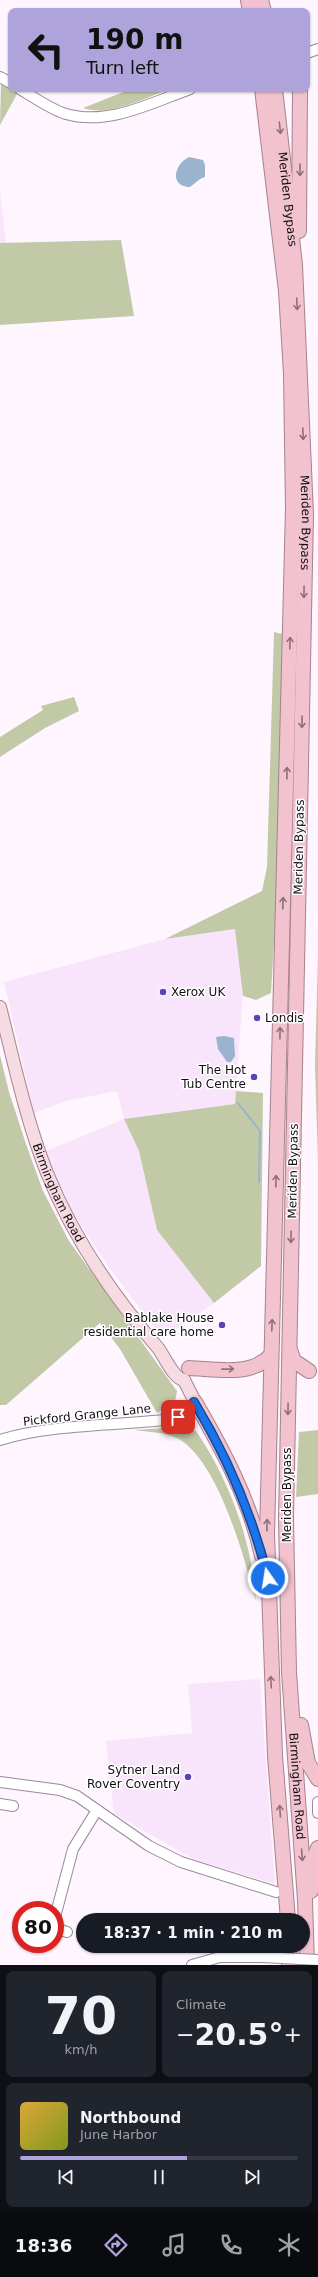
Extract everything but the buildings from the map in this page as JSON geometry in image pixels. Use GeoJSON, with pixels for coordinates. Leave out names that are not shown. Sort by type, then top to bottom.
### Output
{"type":"FeatureCollection","features":[{"type":"Feature","properties":{"kind":"highway","name":"Meriden Bypass"},"geometry":{"type":"LineString","coordinates":[[262,92],[286,291],[291,374],[293,508],[271,1355],[268,1578]]}},
{"type":"Feature","properties":{"kind":"highway","name":"Meriden Bypass"},"geometry":{"type":"LineString","coordinates":[[275,92],[295,265],[306,514],[288,1385],[287,1606]]}},
{"type":"Feature","properties":{"kind":"highway"},"geometry":{"type":"LineString","coordinates":[[295,265],[300,241],[300,92]]}},
{"type":"Feature","properties":{"kind":"highway"},"geometry":{"type":"LineString","coordinates":[[289,1349],[294,1361],[313,1371]]}},
{"type":"Feature","properties":{"kind":"highway"},"geometry":{"type":"LineString","coordinates":[[183,1372],[250,1369],[261,1365],[271,1355]]}},
{"type":"Feature","properties":{"kind":"highway"},"geometry":{"type":"LineString","coordinates":[[288,1385],[295,1379],[313,1371]]}},
{"type":"Feature","properties":{"kind":"highway"},"geometry":{"type":"LineString","coordinates":[[194,1402],[226,1458],[245,1501],[259,1542],[268,1578]]}},
{"type":"Feature","properties":{"kind":"highway","name":"Birmingham Road"},"geometry":{"type":"LineString","coordinates":[[268,1578],[275,1756],[287,1913]]}},
{"type":"Feature","properties":{"kind":"highway","name":"Birmingham Road"},"geometry":{"type":"LineString","coordinates":[[287,1606],[305,1913]]}},
{"type":"Feature","properties":{"kind":"highway"},"geometry":{"type":"LineString","coordinates":[[288,1624],[303,1741],[308,1763],[318,1779]]}},
{"type":"Feature","properties":{"kind":"highway"},"geometry":{"type":"LineString","coordinates":[[308,1913],[315,1855],[318,1848]]}},
{"type":"Feature","properties":{"kind":"highway"},"geometry":{"type":"LineString","coordinates":[[289,1953],[289,1965]]}},
{"type":"Feature","properties":{"kind":"highway","name":"Birmingham Road"},"geometry":{"type":"LineString","coordinates":[[307,1953],[307,1965]]}},
{"type":"Feature","properties":{"kind":"main road","name":"Birmingham Road"},"geometry":{"type":"LineString","coordinates":[[0,1007],[46,1172],[77,1237],[92,1260],[164,1356],[183,1372],[194,1402]]}},
{"type":"Feature","properties":{"kind":"street"},"geometry":{"type":"LineString","coordinates":[[26,92],[65,113],[95,117],[135,109],[182,92]]}},
{"type":"Feature","properties":{"kind":"street","name":"Pickford Grange Lane"},"geometry":{"type":"LineString","coordinates":[[0,1440],[13,1436],[66,1429],[165,1420],[178,1417],[194,1402]]}},
{"type":"Feature","properties":{"kind":"street"},"geometry":{"type":"LineString","coordinates":[[0,1782],[60,1790],[77,1796],[149,1846],[181,1862],[260,1891],[276,1892]]}},
{"type":"Feature","properties":{"kind":"street"},"geometry":{"type":"LineString","coordinates":[[318,1802],[318,1813]]}},
{"type":"Feature","properties":{"kind":"street"},"geometry":{"type":"LineString","coordinates":[[0,1804],[13,1806]]}},
{"type":"Feature","properties":{"kind":"street"},"geometry":{"type":"LineString","coordinates":[[59,1901],[72,1849],[97,1810]]}},
{"type":"Feature","properties":{"kind":"street"},"geometry":{"type":"LineString","coordinates":[[192,1965],[220,1957],[263,1957],[318,1960]]}},
{"type":"Feature","properties":{"kind":"shaded area"},"geometry":{"type":"Polygon","coordinates":[[[0,191],[6,243],[0,243],[0,191]]]}},
{"type":"Feature","properties":{"kind":"shaded area"},"geometry":{"type":"Polygon","coordinates":[[[235,929],[243,991],[235,1104],[124,1119],[117,1091],[66,1101],[34,1113],[4,982],[165,939],[235,929]]]}},
{"type":"Feature","properties":{"kind":"shaded area"},"geometry":{"type":"Polygon","coordinates":[[[124,1119],[139,1151],[157,1230],[214,1303],[163,1339],[108,1266],[67,1204],[46,1151],[124,1119]]]}},
{"type":"Feature","properties":{"kind":"shaded area","name":"Sytner Land Rover Coventry"},"geometry":{"type":"Polygon","coordinates":[[[260,1679],[275,1884],[193,1859],[114,1814],[106,1741],[192,1733],[188,1684],[260,1679]]]}},
{"type":"Feature","properties":{"kind":"green space"},"geometry":{"type":"Polygon","coordinates":[[[1,83],[8,88],[8,92],[14,92],[17,94],[0,125],[1,83]]]}},
{"type":"Feature","properties":{"kind":"green space"},"geometry":{"type":"Polygon","coordinates":[[[123,92],[161,92],[115,108],[93,110],[83,108],[123,92]]]}},
{"type":"Feature","properties":{"kind":"green space"},"geometry":{"type":"Polygon","coordinates":[[[121,240],[134,316],[0,325],[0,243],[121,240]]]}},
{"type":"Feature","properties":{"kind":"green space"},"geometry":{"type":"Polygon","coordinates":[[[274,632],[282,634],[276,903],[271,993],[256,1000],[243,996],[235,929],[165,939],[262,891],[267,867],[274,632]]]}},
{"type":"Feature","properties":{"kind":"green space"},"geometry":{"type":"Polygon","coordinates":[[[74,697],[79,711],[45,728],[0,757],[0,737],[43,710],[41,706],[74,697]]]}},
{"type":"Feature","properties":{"kind":"green space"},"geometry":{"type":"Polygon","coordinates":[[[318,954],[318,1162],[315,1066],[318,954]]]}},
{"type":"Feature","properties":{"kind":"green space"},"geometry":{"type":"Polygon","coordinates":[[[0,1055],[9,1092],[43,1191],[69,1241],[177,1391],[175,1402],[157,1413],[120,1349],[100,1323],[6,1405],[0,1405],[0,1055]]]}},
{"type":"Feature","properties":{"kind":"green space"},"geometry":{"type":"Polygon","coordinates":[[[236,1091],[263,1093],[261,1266],[214,1303],[157,1230],[139,1151],[124,1119],[235,1104],[236,1091]]]}},
{"type":"Feature","properties":{"kind":"green space"},"geometry":{"type":"Polygon","coordinates":[[[180,1427],[196,1431],[219,1470],[229,1491],[244,1534],[250,1557],[256,1601],[245,1560],[228,1512],[218,1489],[206,1468],[193,1451],[179,1439],[163,1434],[134,1430],[180,1427]]]}},
{"type":"Feature","properties":{"kind":"green space"},"geometry":{"type":"Polygon","coordinates":[[[318,1430],[318,1494],[296,1497],[299,1432],[318,1430]]]}},
{"type":"Feature","properties":{"kind":"water"},"geometry":{"type":"Polygon","coordinates":[[[189,157],[203,160],[205,165],[205,177],[190,187],[179,183],[176,175],[180,165],[189,157]]]}},
{"type":"Feature","properties":{"kind":"water"},"geometry":{"type":"Polygon","coordinates":[[[224,1036],[234,1038],[235,1056],[231,1062],[227,1062],[218,1049],[216,1037],[224,1036]]]}},
{"type":"Feature","properties":{"kind":"waterway"},"geometry":{"type":"LineString","coordinates":[[238,1103],[260,1131],[259,1182]]}},
{"type":"Feature","properties":{"kind":"place","name":"Xerox UK"},"geometry":{"type":"Point","coordinates":[163,992]}},
{"type":"Feature","properties":{"kind":"place","name":"Londis"},"geometry":{"type":"Point","coordinates":[257,1018]}},
{"type":"Feature","properties":{"kind":"place","name":"The Hot Tub Centre"},"geometry":{"type":"Point","coordinates":[254,1077]}},
{"type":"Feature","properties":{"kind":"place","name":"Bablake House residential care home"},"geometry":{"type":"Point","coordinates":[222,1325]}},
{"type":"Feature","properties":{"kind":"place","name":"Sytner Land Rover Coventry"},"geometry":{"type":"Point","coordinates":[188,1777]}},
{"type":"Feature","properties":{"kind":"route"},"geometry":{"type":"LineString","coordinates":[[178,1417],[187,1411],[194,1402],[211,1430],[226,1458],[245,1501],[261,1548],[268,1578]]}}]}
